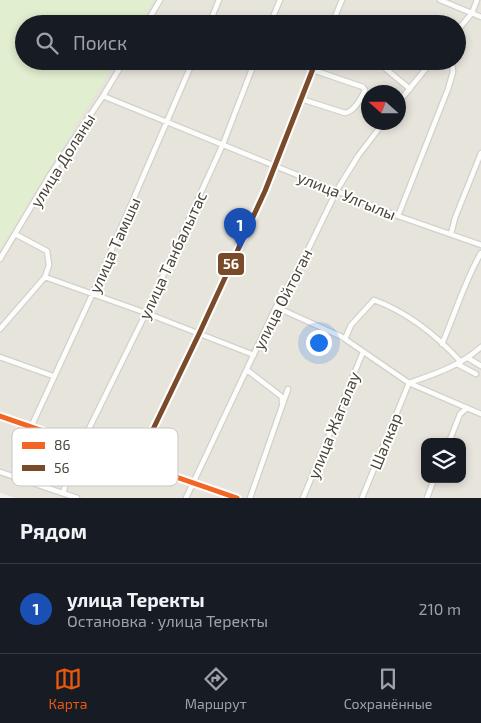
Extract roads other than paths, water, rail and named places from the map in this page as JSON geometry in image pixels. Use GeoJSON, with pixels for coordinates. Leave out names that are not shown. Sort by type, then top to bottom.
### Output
{"type":"FeatureCollection","features":[{"type":"Feature","properties":{"kind":"street"},"geometry":{"type":"LineString","coordinates":[[151,15],[160,0]]}},
{"type":"Feature","properties":{"kind":"street"},"geometry":{"type":"LineString","coordinates":[[212,15],[218,0]]}},
{"type":"Feature","properties":{"kind":"street"},"geometry":{"type":"LineString","coordinates":[[274,15],[280,0]]}},
{"type":"Feature","properties":{"kind":"street"},"geometry":{"type":"LineString","coordinates":[[336,15],[342,0]]}},
{"type":"Feature","properties":{"kind":"street"},"geometry":{"type":"LineString","coordinates":[[440,0],[481,17]]}},
{"type":"Feature","properties":{"kind":"street"},"geometry":{"type":"LineString","coordinates":[[466,20],[472,13],[477,0]]}},
{"type":"Feature","properties":{"kind":"street","name":"улица Доланы"},"geometry":{"type":"LineString","coordinates":[[0,259],[50,175],[119,70]]}},
{"type":"Feature","properties":{"kind":"street","name":"улица Тамшы"},"geometry":{"type":"LineString","coordinates":[[31,426],[92,295],[189,70]]}},
{"type":"Feature","properties":{"kind":"street","name":"улица Танбалытас"},"geometry":{"type":"LineString","coordinates":[[89,428],[146,314],[223,144],[252,70]]}},
{"type":"Feature","properties":{"kind":"street"},"geometry":{"type":"LineString","coordinates":[[152,428],[199,334],[265,192],[274,166],[301,99],[313,70],[363,87],[365,90],[351,112],[345,113],[301,99]]}},
{"type":"Feature","properties":{"kind":"street"},"geometry":{"type":"LineString","coordinates":[[387,70],[410,88]]}},
{"type":"Feature","properties":{"kind":"street"},"geometry":{"type":"LineString","coordinates":[[406,93],[425,70]]}},
{"type":"Feature","properties":{"kind":"street"},"geometry":{"type":"LineString","coordinates":[[398,216],[448,89],[452,70]]}},
{"type":"Feature","properties":{"kind":"street","name":"улица Улгылы"},"geometry":{"type":"LineString","coordinates":[[103,96],[398,216],[481,245]]}},
{"type":"Feature","properties":{"kind":"street","name":"улица Ойтоган"},"geometry":{"type":"LineString","coordinates":[[186,498],[276,307],[303,260],[337,190],[358,156],[378,130]]}},
{"type":"Feature","properties":{"kind":"street"},"geometry":{"type":"LineString","coordinates":[[451,234],[455,218],[481,153]]}},
{"type":"Feature","properties":{"kind":"street"},"geometry":{"type":"LineString","coordinates":[[474,170],[481,172]]}},
{"type":"Feature","properties":{"kind":"street"},"geometry":{"type":"LineString","coordinates":[[0,329],[45,277],[49,264],[47,251],[15,234]]}},
{"type":"Feature","properties":{"kind":"street"},"geometry":{"type":"LineString","coordinates":[[442,344],[458,308],[471,271],[481,252]]}},
{"type":"Feature","properties":{"kind":"street"},"geometry":{"type":"LineString","coordinates":[[45,277],[254,355]]}},
{"type":"Feature","properties":{"kind":"street"},"geometry":{"type":"LineString","coordinates":[[345,339],[351,325],[374,300],[386,304],[408,317],[442,344],[459,363],[476,374]]}},
{"type":"Feature","properties":{"kind":"street"},"geometry":{"type":"LineString","coordinates":[[276,307],[345,339],[409,383],[481,414]]}},
{"type":"Feature","properties":{"kind":"street"},"geometry":{"type":"LineString","coordinates":[[409,383],[459,363],[481,347]]}},
{"type":"Feature","properties":{"kind":"street","name":"улица Жагалау"},"geometry":{"type":"LineString","coordinates":[[303,498],[363,352]]}},
{"type":"Feature","properties":{"kind":"street"},"geometry":{"type":"LineString","coordinates":[[0,357],[53,376]]}},
{"type":"Feature","properties":{"kind":"street"},"geometry":{"type":"LineString","coordinates":[[468,358],[481,366]]}},
{"type":"Feature","properties":{"kind":"street"},"geometry":{"type":"LineString","coordinates":[[247,370],[282,398],[283,404]]}},
{"type":"Feature","properties":{"kind":"street","name":"Шалкар"},"geometry":{"type":"LineString","coordinates":[[362,498],[409,383]]}},
{"type":"Feature","properties":{"kind":"street"},"geometry":{"type":"LineString","coordinates":[[250,498],[288,389]]}},
{"type":"Feature","properties":{"kind":"street"},"geometry":{"type":"LineString","coordinates":[[451,438],[460,414],[467,408]]}},
{"type":"Feature","properties":{"kind":"street"},"geometry":{"type":"LineString","coordinates":[[0,416],[36,428]]}},
{"type":"Feature","properties":{"kind":"street"},"geometry":{"type":"LineString","coordinates":[[0,472],[12,476]]}},
{"type":"Feature","properties":{"kind":"street"},"geometry":{"type":"LineString","coordinates":[[178,478],[237,498]]}},
{"type":"Feature","properties":{"kind":"street"},"geometry":{"type":"LineString","coordinates":[[427,498],[433,483]]}},
{"type":"Feature","properties":{"kind":"street"},"geometry":{"type":"LineString","coordinates":[[42,486],[77,498]]}},
{"type":"Feature","properties":{"kind":"street","name":"улица Танбалытас"},"geometry":{"type":"LineString","coordinates":[[63,493],[65,486]]}},
{"type":"Feature","properties":{"kind":"place","name":"улица Теректы"},"geometry":{"type":"Point","coordinates":[240,249]}}]}
